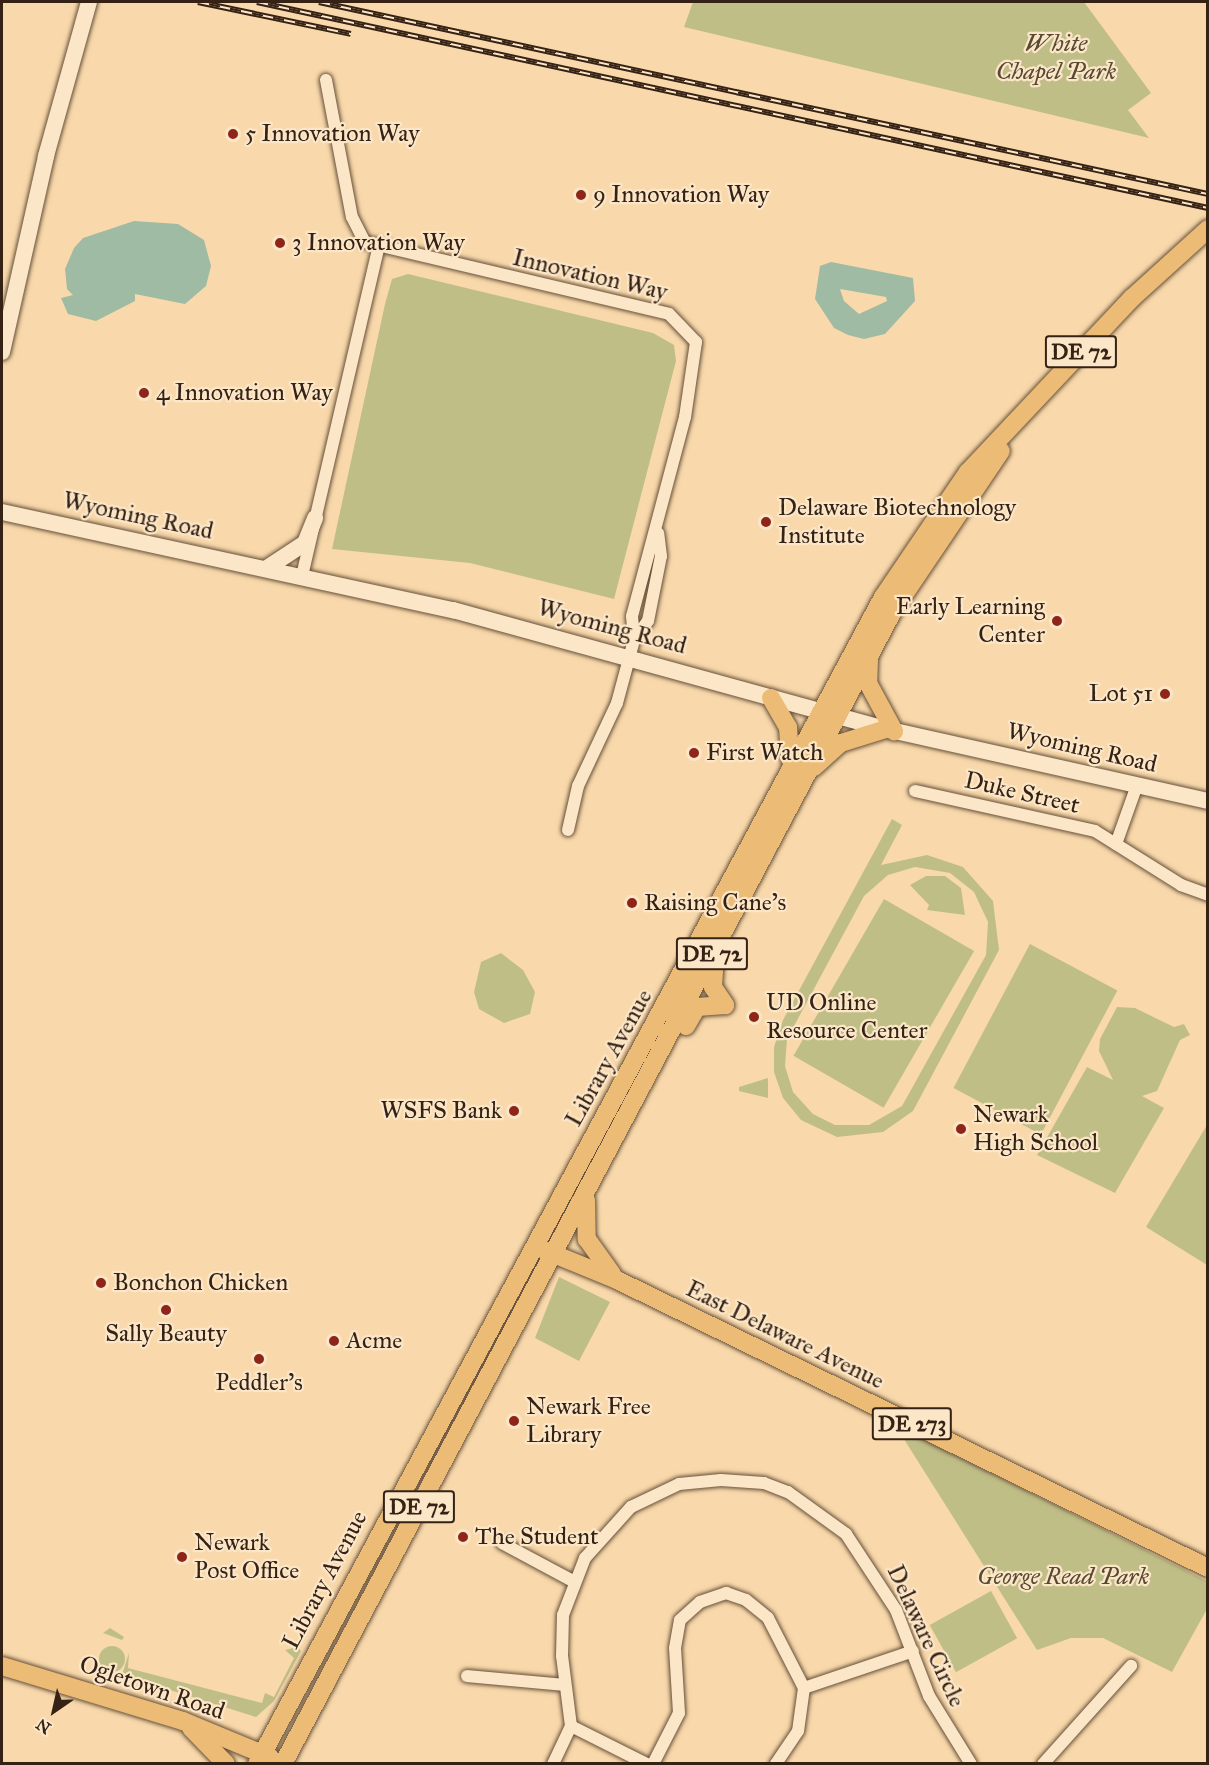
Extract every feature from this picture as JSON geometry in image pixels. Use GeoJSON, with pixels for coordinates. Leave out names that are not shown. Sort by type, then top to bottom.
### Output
{"type":"FeatureCollection","features":[{"type":"Feature","properties":{"kind":"main road","name":"Library Avenue"},"geometry":{"type":"LineString","coordinates":[[284,1763],[716,946],[800,781],[828,714],[921,537],[968,472],[1032,409],[1132,298],[1208,229]]}},
{"type":"Feature","properties":{"kind":"main road","name":"Library Avenue"},"geometry":{"type":"LineString","coordinates":[[259,1758],[533,1249],[788,767],[870,654],[925,561],[1032,409]]}},
{"type":"Feature","properties":{"kind":"main road"},"geometry":{"type":"LineString","coordinates":[[800,781],[841,743],[890,730],[868,683],[870,654]]}},
{"type":"Feature","properties":{"kind":"main road"},"geometry":{"type":"LineString","coordinates":[[771,698],[791,736],[788,767]]}},
{"type":"Feature","properties":{"kind":"main road"},"geometry":{"type":"LineString","coordinates":[[629,1112],[653,1086],[697,1007],[725,1005],[712,987],[716,946]]}},
{"type":"Feature","properties":{"kind":"main road"},"geometry":{"type":"LineString","coordinates":[[586,1192],[587,1239],[617,1280]]}},
{"type":"Feature","properties":{"kind":"main road","name":"East Delaware Avenue"},"geometry":{"type":"LineString","coordinates":[[533,1249],[555,1251],[617,1280],[1208,1568]]}},
{"type":"Feature","properties":{"kind":"main road","name":"Ogletown Road"},"geometry":{"type":"LineString","coordinates":[[2,1666],[183,1721],[259,1758],[284,1763]]}},
{"type":"Feature","properties":{"kind":"main road"},"geometry":{"type":"LineString","coordinates":[[183,1721],[226,1764]]}},
{"type":"Feature","properties":{"kind":"street"},"geometry":{"type":"LineString","coordinates":[[2,352],[89,2]]}},
{"type":"Feature","properties":{"kind":"street","name":"Innovation Way"},"geometry":{"type":"LineString","coordinates":[[326,80],[357,231],[379,246],[669,314],[683,323],[696,342],[695,368],[657,533],[661,556],[648,621],[632,648],[617,703],[578,786],[568,830]]}},
{"type":"Feature","properties":{"kind":"street"},"geometry":{"type":"LineString","coordinates":[[302,576],[379,246]]}},
{"type":"Feature","properties":{"kind":"street"},"geometry":{"type":"LineString","coordinates":[[2,499],[7,512]]}},
{"type":"Feature","properties":{"kind":"street","name":"Wyoming Road"},"geometry":{"type":"LineString","coordinates":[[7,512],[632,648],[771,698],[828,714],[1208,801]]}},
{"type":"Feature","properties":{"kind":"street"},"geometry":{"type":"LineString","coordinates":[[267,568],[305,543],[315,518]]}},
{"type":"Feature","properties":{"kind":"street"},"geometry":{"type":"LineString","coordinates":[[1116,844],[1137,785]]}},
{"type":"Feature","properties":{"kind":"street","name":"Duke Street"},"geometry":{"type":"LineString","coordinates":[[915,791],[1095,831],[1208,895]]}},
{"type":"Feature","properties":{"kind":"street","name":"Delaware Circle"},"geometry":{"type":"LineString","coordinates":[[572,1726],[565,1685],[561,1631],[573,1581],[607,1529],[660,1491],[698,1481],[764,1483],[809,1504],[846,1534],[888,1596],[940,1719],[971,1764]]}},
{"type":"Feature","properties":{"kind":"street"},"geometry":{"type":"LineString","coordinates":[[502,1543],[573,1581]]}},
{"type":"Feature","properties":{"kind":"street"},"geometry":{"type":"LineString","coordinates":[[653,1764],[679,1713],[675,1631],[700,1602],[726,1593],[757,1607],[773,1625],[804,1688],[798,1731],[776,1764]]}},
{"type":"Feature","properties":{"kind":"street"},"geometry":{"type":"LineString","coordinates":[[804,1688],[913,1652]]}},
{"type":"Feature","properties":{"kind":"street"},"geometry":{"type":"LineString","coordinates":[[1043,1764],[1131,1666]]}},
{"type":"Feature","properties":{"kind":"street"},"geometry":{"type":"LineString","coordinates":[[467,1676],[565,1685]]}},
{"type":"Feature","properties":{"kind":"street"},"geometry":{"type":"LineString","coordinates":[[553,1764],[572,1726],[647,1764]]}},
{"type":"Feature","properties":{"kind":"green space","name":"White Chapel Park"},"geometry":{"type":"Polygon","coordinates":[[[693,2],[1084,2],[1151,93],[1128,110],[1149,138],[684,27],[693,2]]]}},
{"type":"Feature","properties":{"kind":"green space"},"geometry":{"type":"Polygon","coordinates":[[[408,274],[653,333],[674,345],[676,361],[614,599],[470,563],[332,549],[385,304],[392,279],[408,274]]]}},
{"type":"Feature","properties":{"kind":"green space"},"geometry":{"type":"Polygon","coordinates":[[[892,819],[902,825],[881,865],[927,855],[963,867],[993,901],[999,950],[913,1111],[883,1132],[837,1137],[801,1120],[783,1098],[774,1072],[774,1047],[783,1020],[892,819]],[[915,867],[888,875],[864,896],[787,1039],[785,1066],[793,1092],[813,1114],[835,1125],[869,1125],[902,1106],[986,955],[988,922],[974,892],[950,873],[915,867]]]}},
{"type":"Feature","properties":{"kind":"green space"},"geometry":{"type":"Polygon","coordinates":[[[926,876],[945,876],[961,888],[965,915],[927,910],[929,905],[910,885],[926,876]]]}},
{"type":"Feature","properties":{"kind":"green space"},"geometry":{"type":"Polygon","coordinates":[[[884,899],[974,951],[884,1108],[794,1056],[884,899]]]}},
{"type":"Feature","properties":{"kind":"green space"},"geometry":{"type":"Polygon","coordinates":[[[1030,944],[1117,990],[1041,1134],[953,1088],[1030,944]]]}},
{"type":"Feature","properties":{"kind":"green space"},"geometry":{"type":"Polygon","coordinates":[[[501,953],[523,970],[535,992],[530,1014],[504,1023],[479,1009],[474,992],[481,962],[501,953]]]}},
{"type":"Feature","properties":{"kind":"green space"},"geometry":{"type":"Polygon","coordinates":[[[1117,1007],[1135,1008],[1174,1027],[1184,1024],[1190,1035],[1180,1040],[1157,1091],[1142,1096],[1164,1108],[1115,1193],[1037,1155],[1087,1067],[1113,1080],[1099,1051],[1100,1039],[1117,1007]]]}},
{"type":"Feature","properties":{"kind":"green space"},"geometry":{"type":"Polygon","coordinates":[[[768,1078],[768,1098],[739,1091],[739,1087],[768,1078]]]}},
{"type":"Feature","properties":{"kind":"green space"},"geometry":{"type":"Polygon","coordinates":[[[1207,1125],[1207,1265],[1146,1227],[1207,1125]]]}},
{"type":"Feature","properties":{"kind":"green space"},"geometry":{"type":"Polygon","coordinates":[[[559,1277],[610,1302],[579,1361],[535,1338],[559,1277]]]}},
{"type":"Feature","properties":{"kind":"green space","name":"George Read Park"},"geometry":{"type":"Polygon","coordinates":[[[895,1425],[1207,1581],[1207,1609],[1172,1672],[1103,1638],[1071,1638],[1037,1650],[895,1425]]]}},
{"type":"Feature","properties":{"kind":"green space"},"geometry":{"type":"Polygon","coordinates":[[[991,1591],[1017,1638],[956,1672],[930,1625],[991,1591]]]}},
{"type":"Feature","properties":{"kind":"green space"},"geometry":{"type":"Polygon","coordinates":[[[110,1628],[124,1637],[122,1640],[103,1633],[110,1628]]]}},
{"type":"Feature","properties":{"kind":"green space"},"geometry":{"type":"Polygon","coordinates":[[[112,1646],[121,1650],[125,1659],[121,1668],[112,1672],[103,1668],[99,1659],[103,1650],[112,1646]]]}},
{"type":"Feature","properties":{"kind":"green space"},"geometry":{"type":"Polygon","coordinates":[[[298,1647],[301,1651],[274,1701],[256,1717],[122,1675],[129,1653],[128,1668],[262,1703],[265,1693],[274,1697],[294,1658],[285,1650],[298,1647]]]}},
{"type":"Feature","properties":{"kind":"shaded area"},"geometry":{"type":"Polygon","coordinates":[[[134,221],[178,224],[204,240],[211,266],[206,286],[185,304],[135,294],[135,301],[96,321],[68,314],[61,298],[73,295],[67,289],[65,269],[74,248],[83,238],[134,221]]]}},
{"type":"Feature","properties":{"kind":"shaded area"},"geometry":{"type":"Polygon","coordinates":[[[831,262],[913,278],[915,301],[885,334],[864,339],[848,335],[834,328],[815,299],[820,266],[831,262]],[[840,289],[844,301],[859,314],[887,301],[886,297],[840,289]]]}},
{"type":"Feature","properties":{"kind":"railway"},"geometry":{"type":"LineString","coordinates":[[198,2],[351,34]]}},
{"type":"Feature","properties":{"kind":"railway"},"geometry":{"type":"LineString","coordinates":[[257,2],[1208,208]]}},
{"type":"Feature","properties":{"kind":"railway"},"geometry":{"type":"LineString","coordinates":[[319,2],[1208,194]]}},
{"type":"Feature","properties":{"kind":"place","name":"5 Innovation Way"},"geometry":{"type":"Point","coordinates":[233,134]}},
{"type":"Feature","properties":{"kind":"place","name":"9 Innovation Way"},"geometry":{"type":"Point","coordinates":[581,195]}},
{"type":"Feature","properties":{"kind":"place","name":"3 Innovation Way"},"geometry":{"type":"Point","coordinates":[280,243]}},
{"type":"Feature","properties":{"kind":"place","name":"4 Innovation Way"},"geometry":{"type":"Point","coordinates":[144,393]}},
{"type":"Feature","properties":{"kind":"place","name":"Delaware Biotechnology Institute"},"geometry":{"type":"Point","coordinates":[766,522]}},
{"type":"Feature","properties":{"kind":"place","name":"Early Learning Center"},"geometry":{"type":"Point","coordinates":[1057,621]}},
{"type":"Feature","properties":{"kind":"place","name":"Lot 51"},"geometry":{"type":"Point","coordinates":[1165,694]}},
{"type":"Feature","properties":{"kind":"place","name":"First Watch"},"geometry":{"type":"Point","coordinates":[694,753]}},
{"type":"Feature","properties":{"kind":"place","name":"Raising Cane's"},"geometry":{"type":"Point","coordinates":[632,903]}},
{"type":"Feature","properties":{"kind":"place","name":"UD Online Resource Center"},"geometry":{"type":"Point","coordinates":[754,1017]}},
{"type":"Feature","properties":{"kind":"place","name":"WSFS Bank"},"geometry":{"type":"Point","coordinates":[514,1111]}},
{"type":"Feature","properties":{"kind":"place","name":"Newark High School"},"geometry":{"type":"Point","coordinates":[961,1129]}},
{"type":"Feature","properties":{"kind":"place","name":"Bonchon Chicken"},"geometry":{"type":"Point","coordinates":[101,1283]}},
{"type":"Feature","properties":{"kind":"place","name":"Sally Beauty"},"geometry":{"type":"Point","coordinates":[166,1310]}},
{"type":"Feature","properties":{"kind":"place","name":"Acme"},"geometry":{"type":"Point","coordinates":[334,1341]}},
{"type":"Feature","properties":{"kind":"place","name":"Peddler's"},"geometry":{"type":"Point","coordinates":[259,1359]}},
{"type":"Feature","properties":{"kind":"place","name":"Newark Free Library"},"geometry":{"type":"Point","coordinates":[514,1421]}},
{"type":"Feature","properties":{"kind":"place","name":"The Student"},"geometry":{"type":"Point","coordinates":[463,1537]}},
{"type":"Feature","properties":{"kind":"place","name":"Newark Post Office"},"geometry":{"type":"Point","coordinates":[182,1557]}}]}
